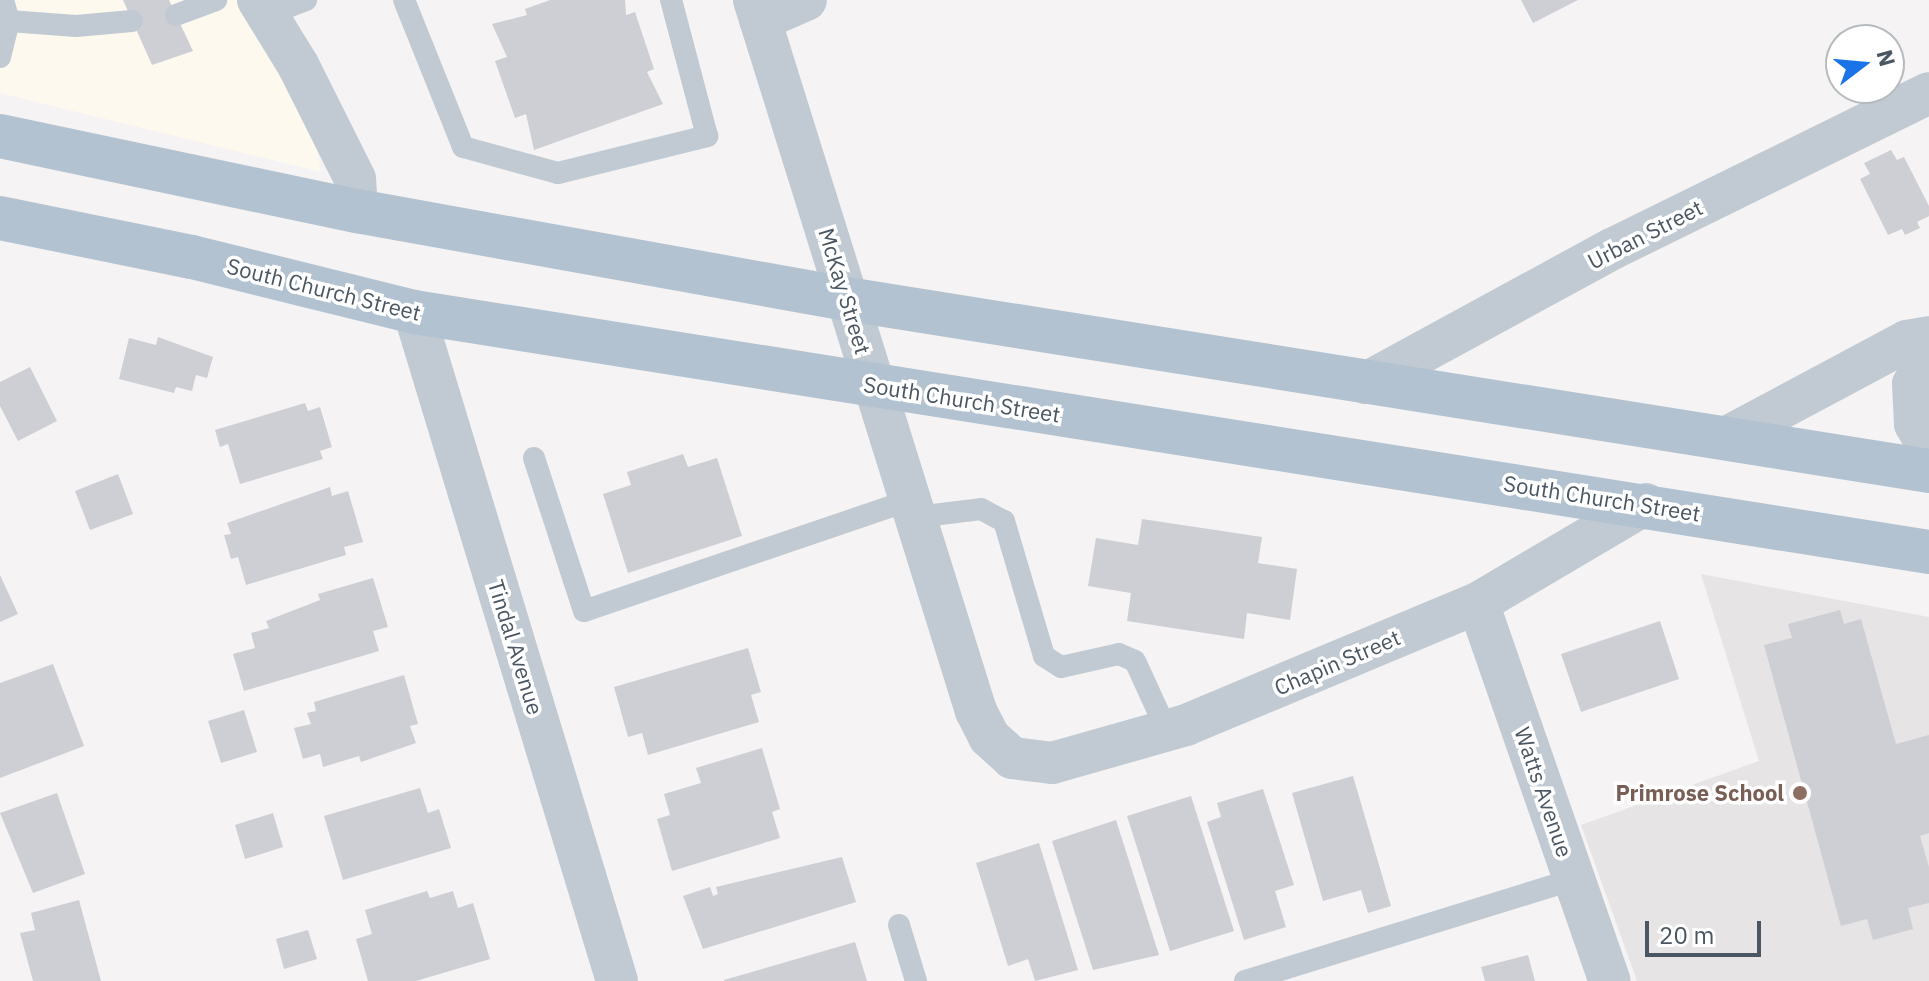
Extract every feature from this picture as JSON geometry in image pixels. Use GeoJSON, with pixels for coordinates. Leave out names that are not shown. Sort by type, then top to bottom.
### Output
{"type":"FeatureCollection","features":[{"type":"Feature","properties":{"kind":"main road"},"geometry":{"type":"LineString","coordinates":[[0,136],[357,211],[847,299],[1366,383],[1729,436],[1929,471]]}},
{"type":"Feature","properties":{"kind":"main road","name":"South Church Street"},"geometry":{"type":"LineString","coordinates":[[0,218],[192,257],[414,312],[1646,504],[1929,552]]}},
{"type":"Feature","properties":{"kind":"street"},"geometry":{"type":"LineString","coordinates":[[757,10],[806,0]]}},
{"type":"Feature","properties":{"kind":"street"},"geometry":{"type":"LineString","coordinates":[[262,7],[355,179],[357,211]]}},
{"type":"Feature","properties":{"kind":"street","name":"McKay Street"},"geometry":{"type":"LineString","coordinates":[[757,10],[976,711],[989,737],[1009,756]]}},
{"type":"Feature","properties":{"kind":"street","name":"Urban Street"},"geometry":{"type":"LineString","coordinates":[[1366,383],[1612,249],[1929,93]]}},
{"type":"Feature","properties":{"kind":"street","name":"Tindal Avenue"},"geometry":{"type":"LineString","coordinates":[[414,312],[617,981]]}},
{"type":"Feature","properties":{"kind":"street"},"geometry":{"type":"LineString","coordinates":[[1729,436],[1907,341],[1929,337]]}},
{"type":"Feature","properties":{"kind":"street"},"geometry":{"type":"LineString","coordinates":[[1929,362],[1913,384],[1915,424],[1929,448]]}},
{"type":"Feature","properties":{"kind":"street","name":"Chapin Street"},"geometry":{"type":"LineString","coordinates":[[1009,756],[1052,763],[1167,731],[1478,603],[1646,504]]}},
{"type":"Feature","properties":{"kind":"street","name":"Watts Avenue"},"geometry":{"type":"LineString","coordinates":[[1478,603],[1610,981]]}},
{"type":"Feature","properties":{"kind":"lane"},"geometry":{"type":"LineString","coordinates":[[176,15],[216,0]]}},
{"type":"Feature","properties":{"kind":"lane"},"geometry":{"type":"LineString","coordinates":[[262,7],[306,0]]}},
{"type":"Feature","properties":{"kind":"lane"},"geometry":{"type":"LineString","coordinates":[[404,0],[463,147],[558,173],[707,136],[671,0]]}},
{"type":"Feature","properties":{"kind":"lane"},"geometry":{"type":"LineString","coordinates":[[0,57],[6,11],[76,26],[132,21]]}},
{"type":"Feature","properties":{"kind":"lane"},"geometry":{"type":"LineString","coordinates":[[534,458],[584,611],[913,509],[981,509],[1004,521],[1044,656],[1061,667],[1119,654],[1135,661],[1167,731]]}},
{"type":"Feature","properties":{"kind":"lane"},"geometry":{"type":"LineString","coordinates":[[1245,981],[1575,879]]}},
{"type":"Feature","properties":{"kind":"lane"},"geometry":{"type":"LineString","coordinates":[[899,925],[916,981]]}},
{"type":"Feature","properties":{"kind":"shaded area"},"geometry":{"type":"Polygon","coordinates":[[[0,0],[252,0],[306,95],[321,172],[0,93],[0,0]]]}},
{"type":"Feature","properties":{"kind":"shaded area","name":"Primrose School"},"geometry":{"type":"Polygon","coordinates":[[[1701,574],[1929,617],[1929,981],[1637,981],[1581,825],[1759,761],[1701,574]]]}},
{"type":"Feature","properties":{"kind":"building"},"geometry":{"type":"Polygon","coordinates":[[[123,0],[169,0],[193,51],[152,65],[123,0]]]}},
{"type":"Feature","properties":{"kind":"building"},"geometry":{"type":"Polygon","coordinates":[[[550,0],[625,0],[626,15],[635,12],[654,69],[647,72],[663,104],[534,150],[526,114],[515,118],[495,61],[507,57],[492,24],[527,15],[525,9],[550,0]]]}},
{"type":"Feature","properties":{"kind":"building"},"geometry":{"type":"Polygon","coordinates":[[[1521,0],[1578,0],[1533,23],[1521,0]]]}},
{"type":"Feature","properties":{"kind":"building"},"geometry":{"type":"Polygon","coordinates":[[[1891,150],[1897,160],[1904,157],[1929,206],[1929,216],[1917,222],[1920,228],[1905,235],[1902,229],[1888,235],[1860,179],[1870,174],[1864,163],[1891,150]]]}},
{"type":"Feature","properties":{"kind":"building"},"geometry":{"type":"Polygon","coordinates":[[[158,337],[213,357],[207,378],[196,375],[192,391],[176,387],[174,393],[119,379],[129,338],[156,345],[158,337]]]}},
{"type":"Feature","properties":{"kind":"building"},"geometry":{"type":"Polygon","coordinates":[[[30,367],[57,421],[18,441],[0,406],[0,382],[30,367]]]}},
{"type":"Feature","properties":{"kind":"building"},"geometry":{"type":"Polygon","coordinates":[[[305,403],[308,411],[320,407],[332,447],[320,451],[323,459],[240,484],[228,444],[220,447],[215,430],[305,403]]]}},
{"type":"Feature","properties":{"kind":"building"},"geometry":{"type":"Polygon","coordinates":[[[683,454],[688,467],[717,458],[742,536],[628,573],[603,494],[631,485],[627,472],[683,454]]]}},
{"type":"Feature","properties":{"kind":"building"},"geometry":{"type":"Polygon","coordinates":[[[118,474],[133,514],[90,530],[75,491],[118,474]]]}},
{"type":"Feature","properties":{"kind":"building"},"geometry":{"type":"Polygon","coordinates":[[[330,487],[332,496],[348,491],[363,542],[344,547],[346,555],[246,585],[238,557],[231,559],[224,535],[231,534],[227,523],[330,487]]]}},
{"type":"Feature","properties":{"kind":"building"},"geometry":{"type":"Polygon","coordinates":[[[1142,519],[1262,537],[1258,563],[1297,569],[1290,620],[1247,613],[1244,639],[1127,621],[1131,593],[1088,586],[1096,538],[1138,545],[1142,519]]]}},
{"type":"Feature","properties":{"kind":"building"},"geometry":{"type":"Polygon","coordinates":[[[0,575],[18,614],[0,622],[0,575]]]}},
{"type":"Feature","properties":{"kind":"building"},"geometry":{"type":"Polygon","coordinates":[[[373,578],[388,627],[373,631],[379,651],[244,691],[233,654],[255,648],[251,633],[269,628],[266,621],[320,600],[318,594],[373,578]]]}},
{"type":"Feature","properties":{"kind":"building"},"geometry":{"type":"Polygon","coordinates":[[[1840,610],[1844,624],[1861,619],[1896,744],[1929,735],[1929,833],[1920,836],[1929,867],[1929,903],[1908,908],[1913,929],[1873,940],[1867,919],[1841,926],[1764,645],[1792,638],[1788,624],[1840,610]]]}},
{"type":"Feature","properties":{"kind":"building"},"geometry":{"type":"Polygon","coordinates":[[[1660,621],[1679,679],[1581,712],[1561,654],[1660,621]]]}},
{"type":"Feature","properties":{"kind":"building"},"geometry":{"type":"Polygon","coordinates":[[[748,648],[761,692],[751,695],[759,722],[648,755],[642,733],[628,737],[614,687],[748,648]]]}},
{"type":"Feature","properties":{"kind":"building"},"geometry":{"type":"Polygon","coordinates":[[[53,664],[84,746],[0,778],[0,683],[53,664]]]}},
{"type":"Feature","properties":{"kind":"building"},"geometry":{"type":"Polygon","coordinates":[[[404,675],[418,724],[410,726],[416,743],[361,762],[359,756],[323,767],[320,754],[303,759],[294,728],[311,724],[307,713],[316,711],[314,702],[404,675]]]}},
{"type":"Feature","properties":{"kind":"building"},"geometry":{"type":"Polygon","coordinates":[[[244,710],[257,752],[221,763],[208,721],[244,710]]]}},
{"type":"Feature","properties":{"kind":"building"},"geometry":{"type":"Polygon","coordinates":[[[762,748],[780,809],[772,812],[780,838],[672,871],[657,819],[670,815],[664,794],[701,783],[696,768],[762,748]]]}},
{"type":"Feature","properties":{"kind":"building"},"geometry":{"type":"Polygon","coordinates":[[[1353,776],[1391,906],[1368,913],[1361,890],[1323,901],[1292,793],[1353,776]]]}},
{"type":"Feature","properties":{"kind":"building"},"geometry":{"type":"Polygon","coordinates":[[[420,788],[428,813],[439,809],[451,848],[343,880],[324,816],[420,788]]]}},
{"type":"Feature","properties":{"kind":"building"},"geometry":{"type":"Polygon","coordinates":[[[1263,789],[1294,885],[1275,891],[1286,927],[1244,940],[1207,822],[1221,817],[1217,803],[1263,789]]]}},
{"type":"Feature","properties":{"kind":"building"},"geometry":{"type":"Polygon","coordinates":[[[57,793],[85,874],[33,893],[0,813],[57,793]]]}},
{"type":"Feature","properties":{"kind":"building"},"geometry":{"type":"Polygon","coordinates":[[[1191,796],[1234,931],[1170,951],[1127,816],[1191,796]]]}},
{"type":"Feature","properties":{"kind":"building"},"geometry":{"type":"Polygon","coordinates":[[[273,813],[283,847],[245,859],[235,825],[273,813]]]}},
{"type":"Feature","properties":{"kind":"building"},"geometry":{"type":"Polygon","coordinates":[[[1116,820],[1159,955],[1093,970],[1052,841],[1116,820]]]}},
{"type":"Feature","properties":{"kind":"building"},"geometry":{"type":"Polygon","coordinates":[[[1039,843],[1078,970],[1035,981],[1028,959],[1008,966],[976,863],[1039,843]]]}},
{"type":"Feature","properties":{"kind":"building"},"geometry":{"type":"Polygon","coordinates":[[[842,857],[856,902],[703,949],[683,896],[710,887],[713,896],[718,894],[716,887],[842,857]]]}},
{"type":"Feature","properties":{"kind":"building"},"geometry":{"type":"Polygon","coordinates":[[[427,891],[430,898],[453,891],[458,908],[473,903],[490,959],[416,981],[368,981],[356,939],[372,934],[365,910],[427,891]]]}},
{"type":"Feature","properties":{"kind":"building"},"geometry":{"type":"Polygon","coordinates":[[[79,900],[101,981],[33,981],[20,933],[35,930],[31,913],[79,900]]]}},
{"type":"Feature","properties":{"kind":"building"},"geometry":{"type":"Polygon","coordinates":[[[308,930],[317,959],[284,969],[276,939],[308,930]]]}},
{"type":"Feature","properties":{"kind":"building"},"geometry":{"type":"Polygon","coordinates":[[[855,942],[867,981],[724,981],[724,980],[855,942]]]}},
{"type":"Feature","properties":{"kind":"building"},"geometry":{"type":"Polygon","coordinates":[[[1528,955],[1535,981],[1485,981],[1481,967],[1528,955]]]}},
{"type":"Feature","properties":{"kind":"place","name":"Primrose School"},"geometry":{"type":"Point","coordinates":[1800,793]}}]}
